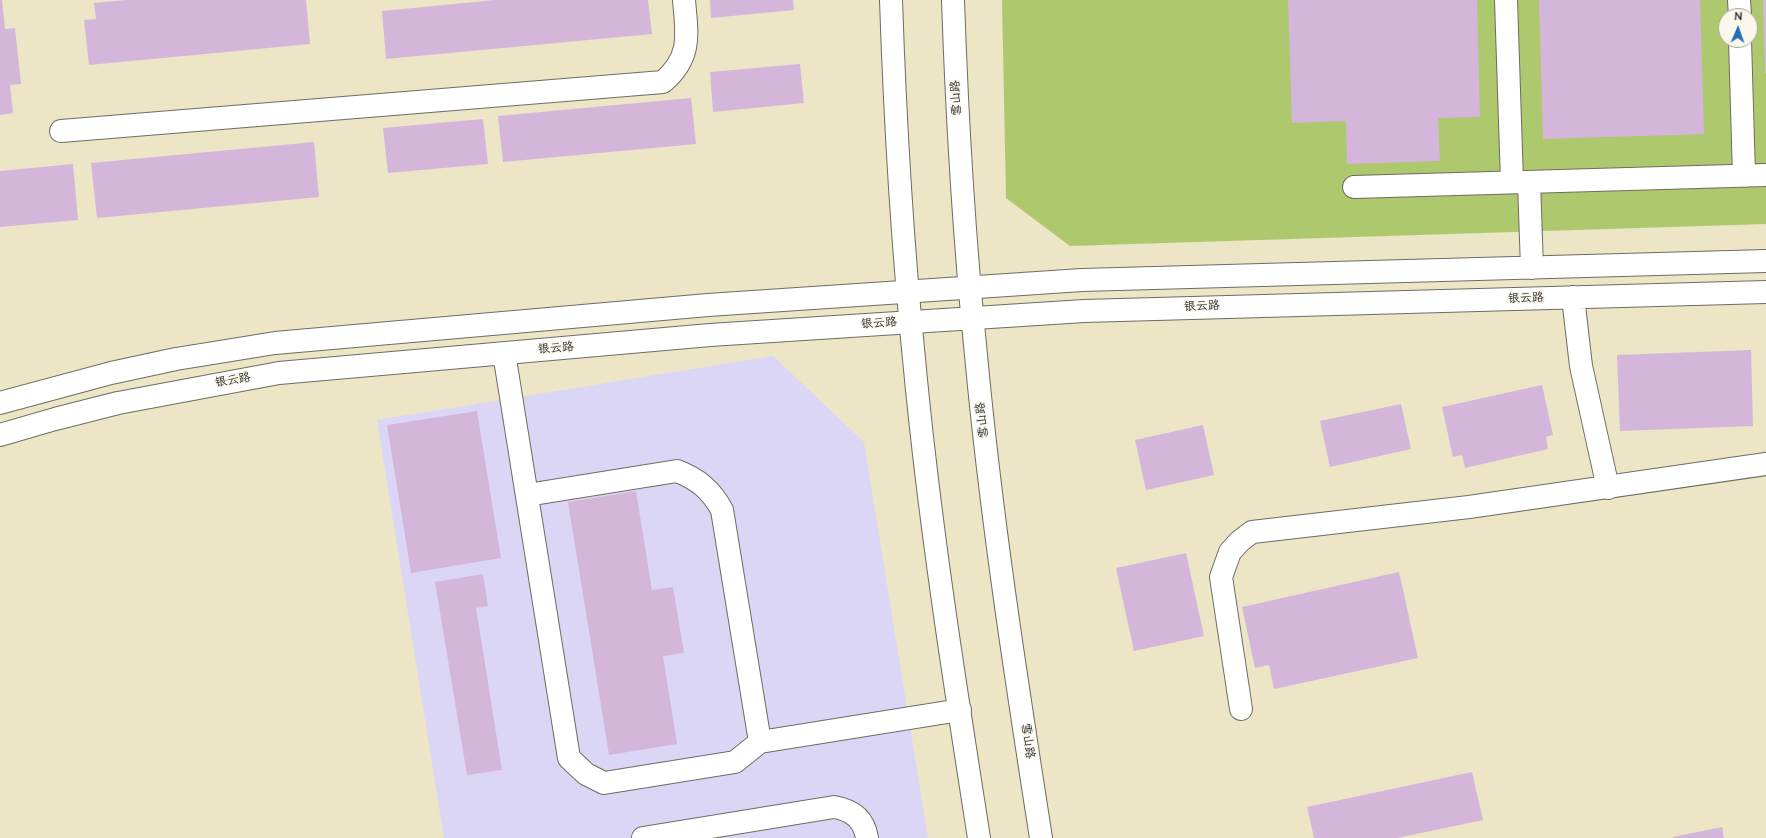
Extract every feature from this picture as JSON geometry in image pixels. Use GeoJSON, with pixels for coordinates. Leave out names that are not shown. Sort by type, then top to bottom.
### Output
{"type":"FeatureCollection","features":[{"type":"Feature","properties":{"kind":"street"},"geometry":{"type":"LineString","coordinates":[[61,131],[663,82],[679,66],[686,46],[684,0]]}},
{"type":"Feature","properties":{"kind":"street"},"geometry":{"type":"LineString","coordinates":[[891,0],[895,108],[911,322],[929,492],[979,838]]}},
{"type":"Feature","properties":{"kind":"street","name":"雪山路"},"geometry":{"type":"LineString","coordinates":[[953,0],[957,105],[972,318],[990,485],[1041,838]]}},
{"type":"Feature","properties":{"kind":"street"},"geometry":{"type":"LineString","coordinates":[[1506,0],[1521,182],[1532,268]]}},
{"type":"Feature","properties":{"kind":"street"},"geometry":{"type":"LineString","coordinates":[[1740,48],[1744,176]]}},
{"type":"Feature","properties":{"kind":"street"},"geometry":{"type":"LineString","coordinates":[[1354,187],[1766,175]]}},
{"type":"Feature","properties":{"kind":"street"},"geometry":{"type":"LineString","coordinates":[[0,403],[111,373],[176,359],[275,343],[708,305],[1082,280],[1766,262]]}},
{"type":"Feature","properties":{"kind":"street","name":"银云路"},"geometry":{"type":"LineString","coordinates":[[0,435],[118,403],[279,373],[710,335],[1084,311],[1766,292]]}},
{"type":"Feature","properties":{"kind":"street"},"geometry":{"type":"LineString","coordinates":[[1574,297],[1581,366],[1608,488]]}},
{"type":"Feature","properties":{"kind":"street"},"geometry":{"type":"LineString","coordinates":[[504,353],[569,758],[577,767],[586,774],[604,783],[735,762],[760,742],[960,710]]}},
{"type":"Feature","properties":{"kind":"street"},"geometry":{"type":"LineString","coordinates":[[1241,709],[1221,577],[1230,552],[1240,541],[1252,532],[1469,507],[1766,464]]}},
{"type":"Feature","properties":{"kind":"street"},"geometry":{"type":"LineString","coordinates":[[527,495],[677,471],[704,485],[714,496],[722,510],[760,742]]}},
{"type":"Feature","properties":{"kind":"street"},"geometry":{"type":"LineString","coordinates":[[643,838],[834,807],[845,809],[854,814],[862,822],[867,838]]}},
{"type":"Feature","properties":{"kind":"shaded area"},"geometry":{"type":"Polygon","coordinates":[[[773,356],[864,442],[928,838],[444,838],[377,420],[773,356]]]}},
{"type":"Feature","properties":{"kind":"green space"},"geometry":{"type":"Polygon","coordinates":[[[1002,0],[1766,0],[1766,224],[1070,246],[1006,198],[1002,0]]]}},
{"type":"Feature","properties":{"kind":"building"},"geometry":{"type":"Polygon","coordinates":[[[0,0],[2,0],[5,29],[15,28],[21,84],[10,85],[13,113],[0,115],[0,0]]]}},
{"type":"Feature","properties":{"kind":"building"},"geometry":{"type":"Polygon","coordinates":[[[126,0],[306,0],[310,44],[89,65],[84,20],[96,19],[94,3],[126,0]]]}},
{"type":"Feature","properties":{"kind":"building"},"geometry":{"type":"Polygon","coordinates":[[[495,0],[648,0],[652,34],[386,59],[382,11],[495,0]]]}},
{"type":"Feature","properties":{"kind":"building"},"geometry":{"type":"Polygon","coordinates":[[[710,0],[793,0],[794,10],[711,18],[710,0]]]}},
{"type":"Feature","properties":{"kind":"building"},"geometry":{"type":"Polygon","coordinates":[[[1288,0],[1477,0],[1480,117],[1438,118],[1440,161],[1347,164],[1346,121],[1292,123],[1288,0]]]}},
{"type":"Feature","properties":{"kind":"building"},"geometry":{"type":"Polygon","coordinates":[[[1539,0],[1700,0],[1704,134],[1543,139],[1539,0]]]}},
{"type":"Feature","properties":{"kind":"building"},"geometry":{"type":"Polygon","coordinates":[[[1763,0],[1766,0],[1766,73],[1765,73],[1763,0]]]}},
{"type":"Feature","properties":{"kind":"building"},"geometry":{"type":"Polygon","coordinates":[[[800,64],[804,103],[713,112],[710,72],[800,64]]]}},
{"type":"Feature","properties":{"kind":"building"},"geometry":{"type":"Polygon","coordinates":[[[691,98],[696,144],[503,162],[498,116],[691,98]]]}},
{"type":"Feature","properties":{"kind":"building"},"geometry":{"type":"Polygon","coordinates":[[[483,119],[488,164],[388,173],[383,128],[483,119]]]}},
{"type":"Feature","properties":{"kind":"building"},"geometry":{"type":"Polygon","coordinates":[[[314,142],[319,197],[97,218],[91,163],[314,142]]]}},
{"type":"Feature","properties":{"kind":"building"},"geometry":{"type":"Polygon","coordinates":[[[73,164],[78,220],[0,227],[0,171],[73,164]]]}},
{"type":"Feature","properties":{"kind":"building"},"geometry":{"type":"Polygon","coordinates":[[[1751,350],[1753,426],[1620,431],[1617,355],[1751,350]]]}},
{"type":"Feature","properties":{"kind":"building"},"geometry":{"type":"Polygon","coordinates":[[[1542,385],[1553,435],[1546,437],[1548,449],[1465,468],[1462,455],[1453,457],[1442,407],[1542,385]]]}},
{"type":"Feature","properties":{"kind":"building"},"geometry":{"type":"Polygon","coordinates":[[[1401,404],[1411,449],[1330,467],[1320,421],[1401,404]]]}},
{"type":"Feature","properties":{"kind":"building"},"geometry":{"type":"Polygon","coordinates":[[[477,411],[501,558],[411,573],[387,425],[477,411]]]}},
{"type":"Feature","properties":{"kind":"building"},"geometry":{"type":"Polygon","coordinates":[[[1203,425],[1214,475],[1146,490],[1135,440],[1203,425]]]}},
{"type":"Feature","properties":{"kind":"building"},"geometry":{"type":"Polygon","coordinates":[[[636,491],[652,590],[673,587],[684,653],[663,656],[677,744],[609,755],[568,502],[636,491]]]}},
{"type":"Feature","properties":{"kind":"building"},"geometry":{"type":"Polygon","coordinates":[[[1186,553],[1204,636],[1134,651],[1116,568],[1186,553]]]}},
{"type":"Feature","properties":{"kind":"building"},"geometry":{"type":"Polygon","coordinates":[[[1399,572],[1418,658],[1274,689],[1269,665],[1255,668],[1242,607],[1399,572]]]}},
{"type":"Feature","properties":{"kind":"building"},"geometry":{"type":"Polygon","coordinates":[[[483,574],[488,606],[476,608],[502,770],[467,775],[435,582],[483,574]]]}},
{"type":"Feature","properties":{"kind":"building"},"geometry":{"type":"Polygon","coordinates":[[[1472,772],[1483,820],[1397,838],[1314,838],[1307,807],[1472,772]]]}},
{"type":"Feature","properties":{"kind":"building"},"geometry":{"type":"Polygon","coordinates":[[[1722,827],[1724,838],[1673,837],[1722,827]]]}}]}
